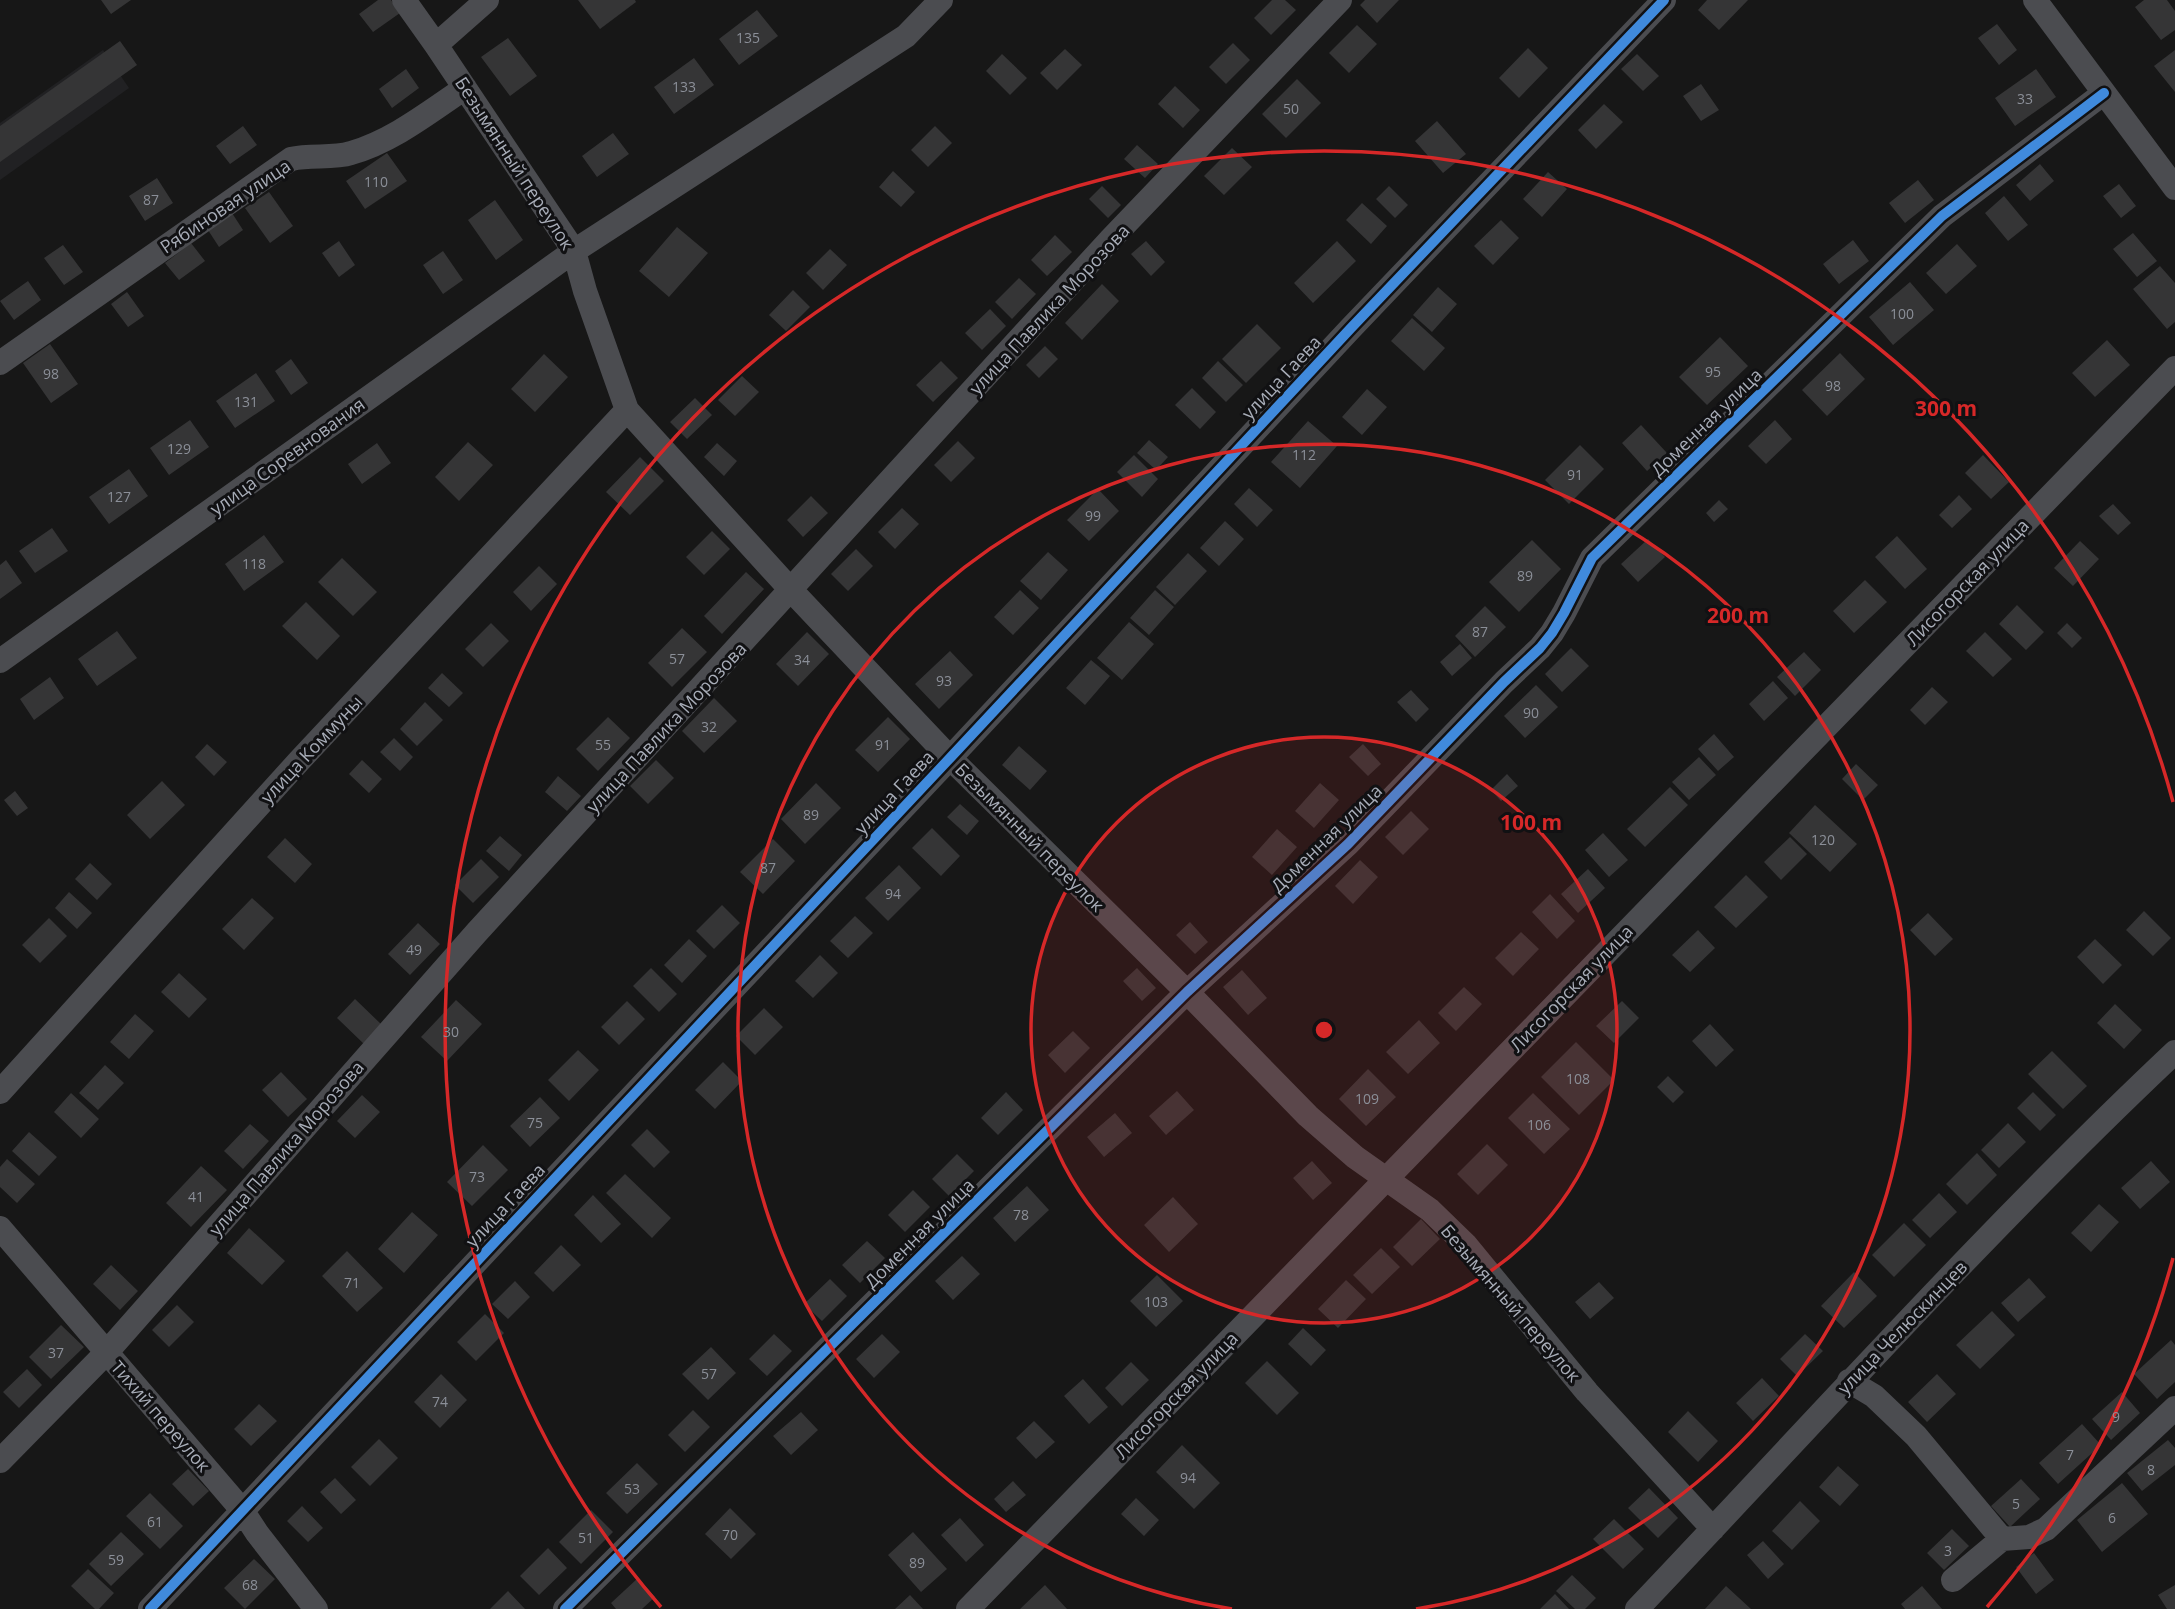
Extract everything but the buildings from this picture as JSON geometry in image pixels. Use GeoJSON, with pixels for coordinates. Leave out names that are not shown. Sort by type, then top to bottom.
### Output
{"type":"FeatureCollection","features":[{"type":"Feature","properties":{"kind":"street","name":"Безымянный переулок"},"geometry":{"type":"LineString","coordinates":[[404,0],[574,251],[584,291],[627,410],[791,590],[950,758],[1187,992],[1308,1116],[1355,1157],[1430,1210],[1465,1244],[1587,1392],[1713,1529]]}},
{"type":"Feature","properties":{"kind":"street"},"geometry":{"type":"LineString","coordinates":[[436,45],[487,0]]}},
{"type":"Feature","properties":{"kind":"street","name":"улица Соревнования"},"geometry":{"type":"LineString","coordinates":[[0,660],[574,251],[906,36],[941,0]]}},
{"type":"Feature","properties":{"kind":"street","name":"улица Павлика Морозова"},"geometry":{"type":"LineString","coordinates":[[0,1461],[106,1353],[477,932],[1110,240],[1340,0]]}},
{"type":"Feature","properties":{"kind":"street","name":"улица Гаева"},"geometry":{"type":"LineString","coordinates":[[150,1609],[1351,328],[1664,0]]}},
{"type":"Feature","properties":{"kind":"street"},"geometry":{"type":"LineString","coordinates":[[2035,0],[2175,188]]}},
{"type":"Feature","properties":{"kind":"street","name":"Рябиновая улица"},"geometry":{"type":"LineString","coordinates":[[0,363],[291,159],[339,156],[387,139],[465,88]]}},
{"type":"Feature","properties":{"kind":"street","name":"Доменная улица"},"geometry":{"type":"LineString","coordinates":[[565,1609],[1187,992],[1348,844],[1540,648],[1564,613],[1585,569],[1601,549],[1942,216],[2104,93]]}},
{"type":"Feature","properties":{"kind":"street","name":"Лисогорская улица"},"geometry":{"type":"LineString","coordinates":[[968,1609],[2175,368]]}},
{"type":"Feature","properties":{"kind":"street","name":"улица Коммуны"},"geometry":{"type":"LineString","coordinates":[[0,1092],[300,760],[627,410]]}},
{"type":"Feature","properties":{"kind":"street","name":"улица Челюскинцев"},"geometry":{"type":"LineString","coordinates":[[1637,1609],[1849,1381],[2120,1104],[2175,1052]]}},
{"type":"Feature","properties":{"kind":"street","name":"Тихий переулок"},"geometry":{"type":"LineString","coordinates":[[0,1228],[242,1510],[316,1609]]}},
{"type":"Feature","properties":{"kind":"street"},"geometry":{"type":"LineString","coordinates":[[1849,1381],[1874,1396],[1916,1436],[2002,1539]]}},
{"type":"Feature","properties":{"kind":"street"},"geometry":{"type":"LineString","coordinates":[[1953,1580],[2002,1539],[2029,1537],[2046,1529],[2175,1408]]}},
{"type":"Feature","properties":{"kind":"shaded area"},"geometry":{"type":"Polygon","coordinates":[[[103,50],[129,88],[0,180],[0,123],[103,50]]]}},
{"type":"Feature","properties":{"kind":"cycle path"},"geometry":{"type":"LineString","coordinates":[[150,1609],[1351,328],[1664,0]]}},
{"type":"Feature","properties":{"kind":"cycle path"},"geometry":{"type":"LineString","coordinates":[[565,1609],[1187,992],[1348,844],[1540,648],[1564,613],[1592,558],[1942,216],[2104,93]]}}]}
